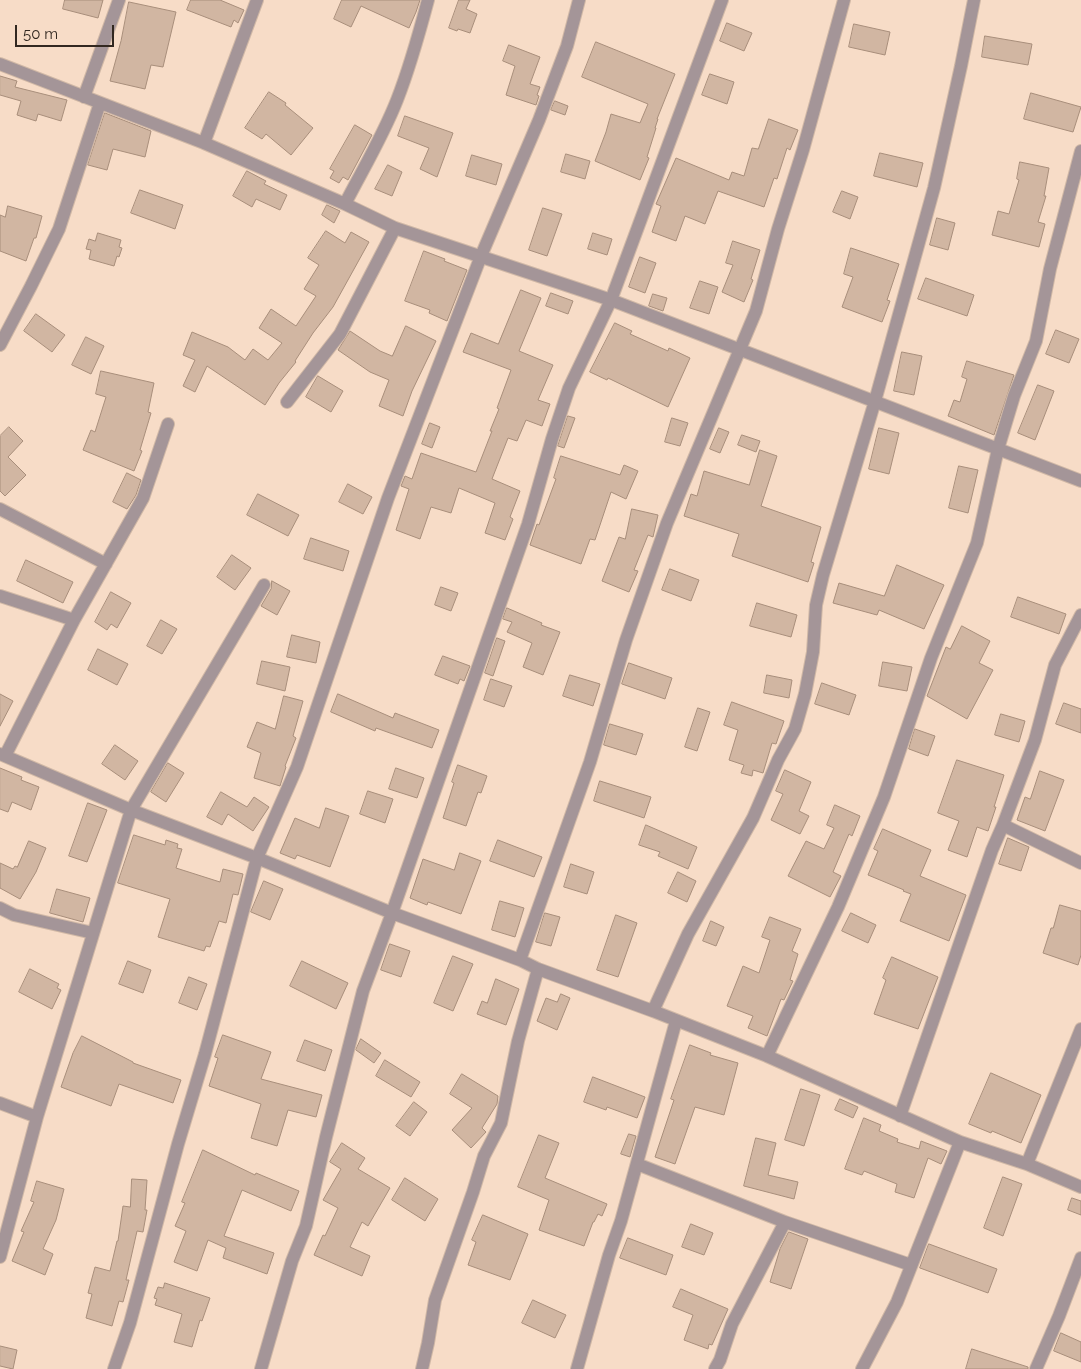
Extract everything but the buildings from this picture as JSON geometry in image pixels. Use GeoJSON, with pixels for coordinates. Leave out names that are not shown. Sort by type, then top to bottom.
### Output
{"type":"FeatureCollection","features":[{"type":"Feature","properties":{"kind":"street"},"geometry":{"type":"LineString","coordinates":[[84,96],[118,0]]}},
{"type":"Feature","properties":{"kind":"street"},"geometry":{"type":"LineString","coordinates":[[204,143],[258,0]]}},
{"type":"Feature","properties":{"kind":"street"},"geometry":{"type":"LineString","coordinates":[[345,204],[384,131],[397,100],[410,65],[428,0]]}},
{"type":"Feature","properties":{"kind":"street"},"geometry":{"type":"LineString","coordinates":[[114,1369],[130,1323],[257,858],[297,767],[388,498],[480,256],[539,120],[567,46],[580,0]]}},
{"type":"Feature","properties":{"kind":"street"},"geometry":{"type":"LineString","coordinates":[[261,1369],[292,1261],[306,1226],[363,991],[528,524],[552,439],[569,388],[610,300],[722,0]]}},
{"type":"Feature","properties":{"kind":"street"},"geometry":{"type":"LineString","coordinates":[[520,960],[590,762],[626,640],[667,523],[756,311],[844,0]]}},
{"type":"Feature","properties":{"kind":"street"},"geometry":{"type":"LineString","coordinates":[[653,1011],[688,934],[753,818],[778,760],[795,729],[805,694],[813,652],[816,605],[823,576],[875,401],[934,188],[974,0]]}},
{"type":"Feature","properties":{"kind":"street"},"geometry":{"type":"LineString","coordinates":[[0,64],[204,143],[345,204],[395,228],[610,300],[1081,481]]}},
{"type":"Feature","properties":{"kind":"street"},"geometry":{"type":"LineString","coordinates":[[0,345],[32,286],[59,229],[100,103]]}},
{"type":"Feature","properties":{"kind":"street"},"geometry":{"type":"LineString","coordinates":[[767,1056],[838,907],[884,797],[931,658],[977,543],[998,449],[1014,396],[1036,342],[1050,269],[1081,151]]}},
{"type":"Feature","properties":{"kind":"street"},"geometry":{"type":"LineString","coordinates":[[287,402],[340,334],[395,228]]}},
{"type":"Feature","properties":{"kind":"street"},"geometry":{"type":"LineString","coordinates":[[168,424],[143,498],[74,620],[2,755],[131,810],[257,858],[392,913],[520,960],[538,969],[653,1011],[767,1056],[960,1142],[1026,1164],[1081,1187]]}},
{"type":"Feature","properties":{"kind":"street"},"geometry":{"type":"LineString","coordinates":[[0,509],[106,564]]}},
{"type":"Feature","properties":{"kind":"street"},"geometry":{"type":"LineString","coordinates":[[0,1257],[37,1117],[131,810],[264,585]]}},
{"type":"Feature","properties":{"kind":"street"},"geometry":{"type":"LineString","coordinates":[[0,596],[74,620]]}},
{"type":"Feature","properties":{"kind":"street"},"geometry":{"type":"LineString","coordinates":[[900,1116],[992,850],[1003,826],[1035,740],[1055,665],[1081,615]]}},
{"type":"Feature","properties":{"kind":"street"},"geometry":{"type":"LineString","coordinates":[[1003,826],[1081,863]]}},
{"type":"Feature","properties":{"kind":"street"},"geometry":{"type":"LineString","coordinates":[[0,908],[14,915],[93,933]]}},
{"type":"Feature","properties":{"kind":"street"},"geometry":{"type":"LineString","coordinates":[[422,1369],[435,1300],[484,1156],[501,1122],[518,1041],[538,969]]}},
{"type":"Feature","properties":{"kind":"street"},"geometry":{"type":"LineString","coordinates":[[577,1369],[609,1255],[622,1221],[676,1020]]}},
{"type":"Feature","properties":{"kind":"street"},"geometry":{"type":"LineString","coordinates":[[1026,1164],[1081,1029]]}},
{"type":"Feature","properties":{"kind":"street"},"geometry":{"type":"LineString","coordinates":[[0,1103],[37,1117]]}},
{"type":"Feature","properties":{"kind":"street"},"geometry":{"type":"LineString","coordinates":[[862,1369],[897,1302],[960,1142]]}},
{"type":"Feature","properties":{"kind":"street"},"geometry":{"type":"LineString","coordinates":[[637,1164],[785,1222],[911,1265]]}},
{"type":"Feature","properties":{"kind":"street"},"geometry":{"type":"LineString","coordinates":[[714,1369],[720,1360],[732,1324],[785,1222]]}},
{"type":"Feature","properties":{"kind":"street"},"geometry":{"type":"LineString","coordinates":[[1036,1369],[1081,1258]]}}]}
